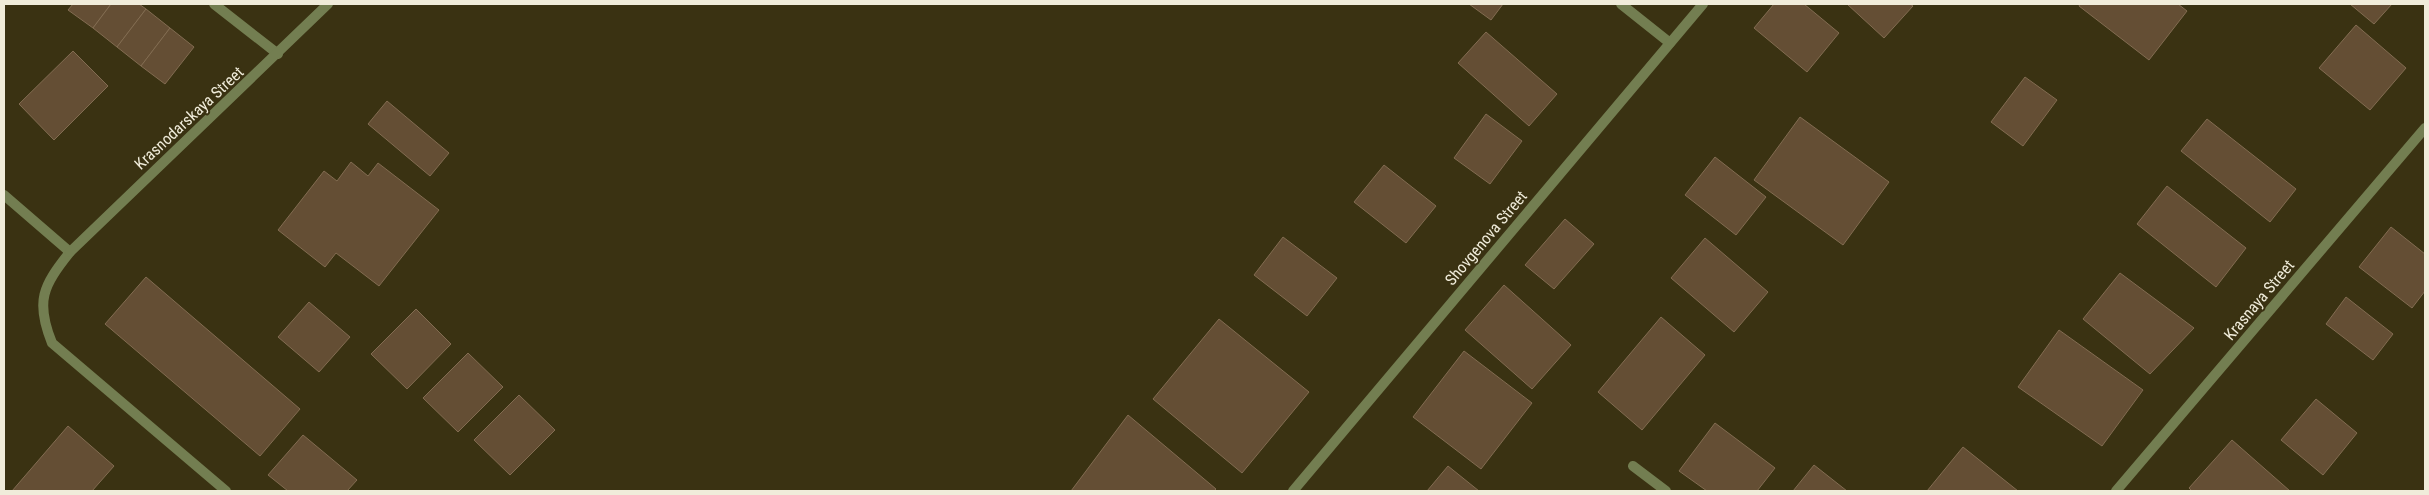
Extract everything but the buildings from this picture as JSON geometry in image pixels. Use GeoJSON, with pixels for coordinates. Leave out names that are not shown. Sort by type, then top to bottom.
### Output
{"type":"FeatureCollection","features":[{"type":"Feature","properties":{"kind":"street"},"geometry":{"type":"LineString","coordinates":[[214,4],[278,54]]}},
{"type":"Feature","properties":{"kind":"street","name":"Krasnodarskaya Street"},"geometry":{"type":"LineString","coordinates":[[226,491],[52,343],[43,322],[44,301],[49,279],[70,252],[328,4]]}},
{"type":"Feature","properties":{"kind":"street"},"geometry":{"type":"LineString","coordinates":[[1621,4],[1670,42]]}},
{"type":"Feature","properties":{"kind":"street","name":"Shovgenova Street"},"geometry":{"type":"LineString","coordinates":[[1292,491],[1703,4]]}},
{"type":"Feature","properties":{"kind":"street","name":"Krasnaya Street"},"geometry":{"type":"LineString","coordinates":[[2116,491],[2425,128]]}},
{"type":"Feature","properties":{"kind":"street"},"geometry":{"type":"LineString","coordinates":[[4,196],[70,252]]}},
{"type":"Feature","properties":{"kind":"street"},"geometry":{"type":"LineString","coordinates":[[1633,466],[1666,491]]}}]}
